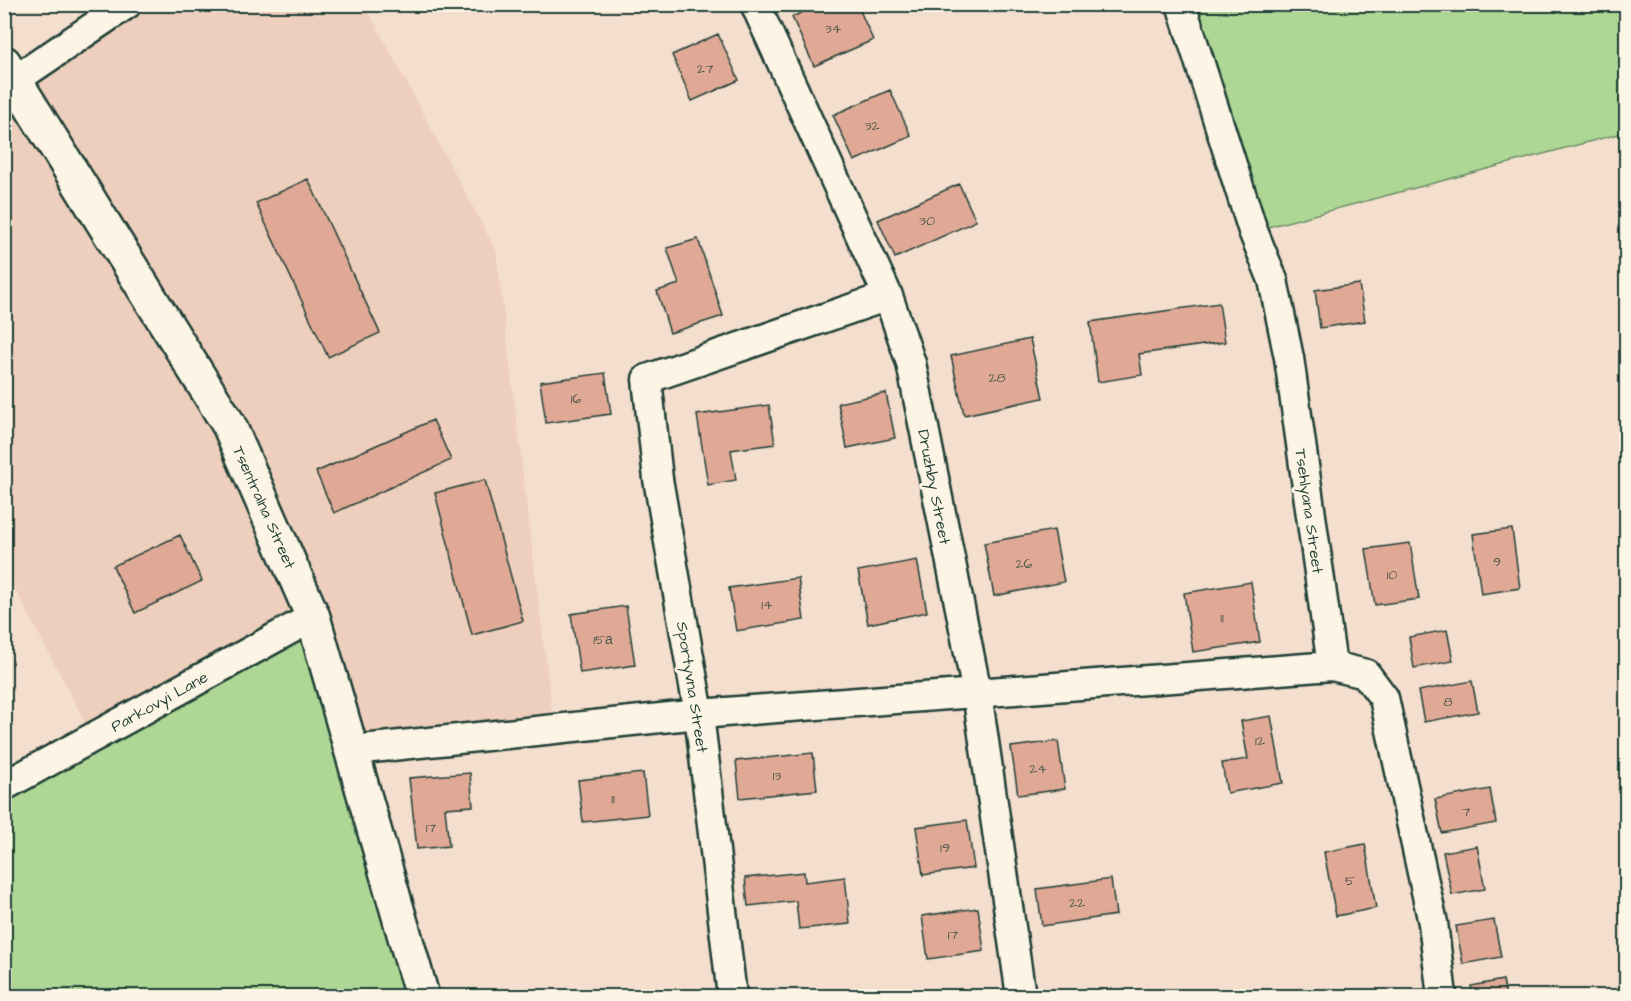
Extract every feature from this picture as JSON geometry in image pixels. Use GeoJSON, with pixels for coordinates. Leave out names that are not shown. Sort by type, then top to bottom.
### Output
{"type":"FeatureCollection","features":[{"type":"Feature","properties":{"kind":"street"},"geometry":{"type":"LineString","coordinates":[[10,72],[127,4]]}},
{"type":"Feature","properties":{"kind":"street","name":"Druzhby Street"},"geometry":{"type":"LineString","coordinates":[[755,4],[888,296],[910,363],[976,693],[1021,996]]}},
{"type":"Feature","properties":{"kind":"street","name":"Tsehlyana Street"},"geometry":{"type":"LineString","coordinates":[[1181,4],[1253,231],[1273,280],[1288,358],[1332,666]]}},
{"type":"Feature","properties":{"kind":"street","name":"Tsentralna Street"},"geometry":{"type":"LineString","coordinates":[[10,72],[229,425],[313,617],[422,996]]}},
{"type":"Feature","properties":{"kind":"street","name":"Sportyvna Street"},"geometry":{"type":"LineString","coordinates":[[732,996],[699,714],[658,479],[646,379],[888,296]]}},
{"type":"Feature","properties":{"kind":"street","name":"Parkovyi Lane"},"geometry":{"type":"LineString","coordinates":[[4,786],[313,617]]}},
{"type":"Feature","properties":{"kind":"street"},"geometry":{"type":"LineString","coordinates":[[353,750],[699,714],[1332,666],[1366,674],[1384,698],[1433,923],[1442,996]]}},
{"type":"Feature","properties":{"kind":"shaded area"},"geometry":{"type":"Polygon","coordinates":[[[127,5],[365,5],[496,251],[554,729],[353,750],[93,737],[8,575],[5,576],[4,63],[15,80],[127,5]]]}},
{"type":"Feature","properties":{"kind":"green space"},"geometry":{"type":"Polygon","coordinates":[[[1181,5],[1626,5],[1626,132],[1253,231],[1181,5]]]}},
{"type":"Feature","properties":{"kind":"green space"},"geometry":{"type":"Polygon","coordinates":[[[313,617],[422,996],[5,996],[5,786],[313,617]]]}},
{"type":"Feature","properties":{"kind":"building"},"geometry":{"type":"Polygon","coordinates":[[[820,4],[857,4],[873,40],[814,66],[792,17],[820,4]]]}},
{"type":"Feature","properties":{"kind":"building"},"geometry":{"type":"Polygon","coordinates":[[[718,34],[739,80],[692,101],[672,55],[718,34]]]}},
{"type":"Feature","properties":{"kind":"building"},"geometry":{"type":"Polygon","coordinates":[[[890,90],[911,136],[854,161],[833,115],[890,90]]]}},
{"type":"Feature","properties":{"kind":"building"},"geometry":{"type":"Polygon","coordinates":[[[308,179],[380,333],[328,357],[256,203],[308,179]]]}},
{"type":"Feature","properties":{"kind":"building"},"geometry":{"type":"Polygon","coordinates":[[[959,184],[976,221],[895,258],[878,220],[959,184]]]}},
{"type":"Feature","properties":{"kind":"building"},"geometry":{"type":"Polygon","coordinates":[[[698,239],[723,316],[670,333],[657,291],[679,284],[667,248],[698,239]]]}},
{"type":"Feature","properties":{"kind":"building"},"geometry":{"type":"Polygon","coordinates":[[[1359,284],[1365,321],[1320,328],[1315,290],[1359,284]]]}},
{"type":"Feature","properties":{"kind":"building"},"geometry":{"type":"Polygon","coordinates":[[[1219,303],[1225,342],[1139,354],[1142,375],[1098,382],[1090,322],[1219,303]]]}},
{"type":"Feature","properties":{"kind":"building"},"geometry":{"type":"Polygon","coordinates":[[[1030,339],[1043,398],[964,415],[951,356],[1030,339]]]}},
{"type":"Feature","properties":{"kind":"building"},"geometry":{"type":"Polygon","coordinates":[[[605,373],[611,414],[546,423],[540,382],[605,373]]]}},
{"type":"Feature","properties":{"kind":"building"},"geometry":{"type":"Polygon","coordinates":[[[886,393],[895,438],[847,448],[838,403],[886,393]]]}},
{"type":"Feature","properties":{"kind":"building"},"geometry":{"type":"Polygon","coordinates":[[[769,405],[775,444],[731,450],[736,480],[708,485],[697,415],[769,405]]]}},
{"type":"Feature","properties":{"kind":"building"},"geometry":{"type":"Polygon","coordinates":[[[433,420],[451,460],[334,513],[316,472],[433,420]]]}},
{"type":"Feature","properties":{"kind":"building"},"geometry":{"type":"Polygon","coordinates":[[[485,480],[523,621],[472,635],[435,493],[485,480]]]}},
{"type":"Feature","properties":{"kind":"building"},"geometry":{"type":"Polygon","coordinates":[[[1512,529],[1520,588],[1481,594],[1473,534],[1512,529]]]}},
{"type":"Feature","properties":{"kind":"building"},"geometry":{"type":"Polygon","coordinates":[[[1054,530],[1064,582],[994,596],[984,543],[1054,530]]]}},
{"type":"Feature","properties":{"kind":"building"},"geometry":{"type":"Polygon","coordinates":[[[180,535],[202,581],[135,613],[113,566],[180,535]]]}},
{"type":"Feature","properties":{"kind":"building"},"geometry":{"type":"Polygon","coordinates":[[[1410,543],[1419,599],[1375,605],[1366,549],[1410,543]]]}},
{"type":"Feature","properties":{"kind":"building"},"geometry":{"type":"Polygon","coordinates":[[[917,560],[927,612],[868,624],[858,571],[917,560]]]}},
{"type":"Feature","properties":{"kind":"building"},"geometry":{"type":"Polygon","coordinates":[[[798,578],[804,620],[736,631],[729,588],[798,578]]]}},
{"type":"Feature","properties":{"kind":"building"},"geometry":{"type":"Polygon","coordinates":[[[1251,582],[1260,642],[1193,652],[1184,593],[1251,582]]]}},
{"type":"Feature","properties":{"kind":"building"},"geometry":{"type":"Polygon","coordinates":[[[626,606],[635,665],[580,673],[571,614],[626,606]]]}},
{"type":"Feature","properties":{"kind":"building"},"geometry":{"type":"Polygon","coordinates":[[[1447,630],[1453,661],[1414,668],[1409,637],[1447,630]]]}},
{"type":"Feature","properties":{"kind":"building"},"geometry":{"type":"Polygon","coordinates":[[[1472,681],[1478,712],[1424,722],[1418,691],[1472,681]]]}},
{"type":"Feature","properties":{"kind":"building"},"geometry":{"type":"Polygon","coordinates":[[[1271,716],[1283,783],[1227,793],[1222,763],[1248,759],[1241,721],[1271,716]]]}},
{"type":"Feature","properties":{"kind":"building"},"geometry":{"type":"Polygon","coordinates":[[[1058,741],[1065,789],[1018,795],[1011,747],[1058,741]]]}},
{"type":"Feature","properties":{"kind":"building"},"geometry":{"type":"Polygon","coordinates":[[[813,753],[817,790],[740,798],[736,761],[813,753]]]}},
{"type":"Feature","properties":{"kind":"building"},"geometry":{"type":"Polygon","coordinates":[[[470,773],[473,806],[445,808],[449,846],[417,849],[409,778],[470,773]]]}},
{"type":"Feature","properties":{"kind":"building"},"geometry":{"type":"Polygon","coordinates":[[[643,773],[648,815],[583,822],[578,780],[643,773]]]}},
{"type":"Feature","properties":{"kind":"building"},"geometry":{"type":"Polygon","coordinates":[[[1490,789],[1496,823],[1442,833],[1435,799],[1490,789]]]}},
{"type":"Feature","properties":{"kind":"building"},"geometry":{"type":"Polygon","coordinates":[[[967,820],[974,868],[923,875],[916,827],[967,820]]]}},
{"type":"Feature","properties":{"kind":"building"},"geometry":{"type":"Polygon","coordinates":[[[1365,844],[1376,908],[1336,916],[1324,852],[1365,844]]]}},
{"type":"Feature","properties":{"kind":"building"},"geometry":{"type":"Polygon","coordinates":[[[1477,846],[1485,889],[1452,895],[1443,852],[1477,846]]]}},
{"type":"Feature","properties":{"kind":"building"},"geometry":{"type":"Polygon","coordinates":[[[804,872],[805,882],[845,877],[850,924],[799,929],[796,901],[748,906],[745,878],[804,872]]]}},
{"type":"Feature","properties":{"kind":"building"},"geometry":{"type":"Polygon","coordinates":[[[1111,879],[1116,915],[1042,926],[1037,889],[1111,879]]]}},
{"type":"Feature","properties":{"kind":"building"},"geometry":{"type":"Polygon","coordinates":[[[978,908],[984,951],[928,959],[922,916],[978,908]]]}},
{"type":"Feature","properties":{"kind":"building"},"geometry":{"type":"Polygon","coordinates":[[[1494,920],[1501,957],[1463,964],[1456,926],[1494,920]]]}},
{"type":"Feature","properties":{"kind":"building"},"geometry":{"type":"Polygon","coordinates":[[[1503,980],[1506,996],[1473,996],[1471,986],[1503,980]]]}}]}
